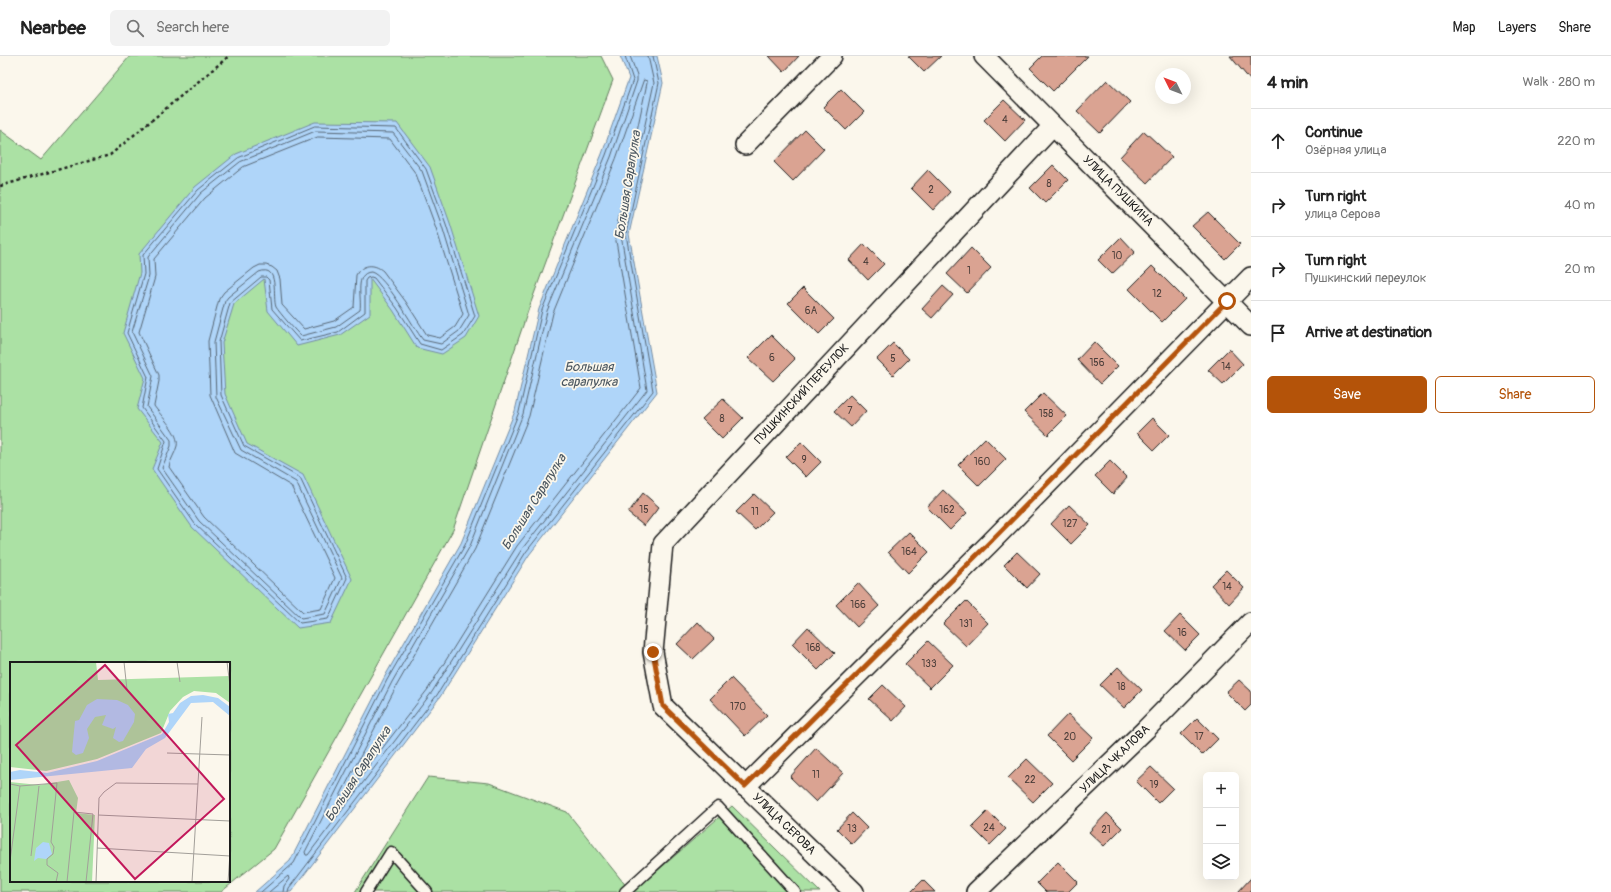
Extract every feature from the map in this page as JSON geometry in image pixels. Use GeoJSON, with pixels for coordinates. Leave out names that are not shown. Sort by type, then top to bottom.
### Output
{"type":"FeatureCollection","features":[{"type":"Feature","properties":{"kind":"street"},"geometry":{"type":"LineString","coordinates":[[745,145],[832,56]]}},
{"type":"Feature","properties":{"kind":"street","name":"УЛИЦА ПУШКИНА"},"geometry":{"type":"LineString","coordinates":[[984,56],[1251,326]]}},
{"type":"Feature","properties":{"kind":"street","name":"ПУШКИНСКИЙ ПЕРЕУЛОК"},"geometry":{"type":"LineString","coordinates":[[663,706],[653,652],[662,544],[1053,126]]}},
{"type":"Feature","properties":{"kind":"street"},"geometry":{"type":"LineString","coordinates":[[745,786],[984,548],[1251,277]]}},
{"type":"Feature","properties":{"kind":"street","name":"УЛИЦА ЧКАЛОВА"},"geometry":{"type":"LineString","coordinates":[[976,892],[1145,730],[1251,622]]}},
{"type":"Feature","properties":{"kind":"street","name":"УЛИЦА СЕРОВА"},"geometry":{"type":"LineString","coordinates":[[663,706],[854,892]]}},
{"type":"Feature","properties":{"kind":"lane"},"geometry":{"type":"LineString","coordinates":[[625,892],[718,807],[795,892]]}},
{"type":"Feature","properties":{"kind":"lane"},"geometry":{"type":"LineString","coordinates":[[366,892],[391,852],[427,892]]}},
{"type":"Feature","properties":{"kind":"path"},"geometry":{"type":"LineString","coordinates":[[0,186],[110,155],[229,56]]}},
{"type":"Feature","properties":{"kind":"green space"},"geometry":{"type":"Polygon","coordinates":[[[130,56],[601,56],[613,80],[530,305],[453,530],[274,849],[221,892],[0,892],[0,130],[41,160],[130,56]]]}},
{"type":"Feature","properties":{"kind":"green space"},"geometry":{"type":"Polygon","coordinates":[[[428,777],[489,783],[567,812],[631,892],[355,892],[428,777]]]}},
{"type":"Feature","properties":{"kind":"green space"},"geometry":{"type":"Polygon","coordinates":[[[732,806],[820,892],[633,892],[732,806]]]}},
{"type":"Feature","properties":{"kind":"water","name":"Большая сарапулка"},"geometry":{"type":"Polygon","coordinates":[[[620,56],[657,56],[663,83],[629,234],[657,392],[529,555],[440,697],[291,892],[255,892],[290,861],[384,678],[461,543],[515,411],[539,309],[602,154],[629,78],[620,56]]]}},
{"type":"Feature","properties":{"kind":"water"},"geometry":{"type":"Polygon","coordinates":[[[315,122],[397,123],[430,167],[450,223],[479,316],[466,338],[442,354],[417,348],[393,310],[370,279],[370,314],[340,335],[297,346],[268,311],[264,279],[234,304],[222,343],[225,394],[247,444],[303,475],[352,579],[331,623],[298,628],[192,527],[152,469],[163,442],[137,409],[145,378],[123,333],[140,273],[139,254],[195,187],[236,154],[315,122]]]}},
{"type":"Feature","properties":{"kind":"building"},"geometry":{"type":"Polygon","coordinates":[[[769,56],[799,56],[784,72],[769,56]]]}},
{"type":"Feature","properties":{"kind":"building"},"geometry":{"type":"Polygon","coordinates":[[[908,56],[941,56],[924,72],[908,56]]]}},
{"type":"Feature","properties":{"kind":"building"},"geometry":{"type":"Polygon","coordinates":[[[1042,56],[1088,56],[1053,91],[1030,68],[1042,56]]]}},
{"type":"Feature","properties":{"kind":"building"},"geometry":{"type":"Polygon","coordinates":[[[1230,56],[1251,56],[1251,81],[1230,56]]]}},
{"type":"Feature","properties":{"kind":"building"},"geometry":{"type":"Polygon","coordinates":[[[1107,80],[1130,102],[1100,133],[1077,111],[1107,80]]]}},
{"type":"Feature","properties":{"kind":"building"},"geometry":{"type":"Polygon","coordinates":[[[841,89],[864,112],[846,130],[823,107],[841,89]]]}},
{"type":"Feature","properties":{"kind":"building"},"geometry":{"type":"Polygon","coordinates":[[[1004,100],[1025,120],[1005,141],[984,120],[1004,100]]]}},
{"type":"Feature","properties":{"kind":"building"},"geometry":{"type":"Polygon","coordinates":[[[805,130],[824,149],[793,181],[774,162],[805,130]]]}},
{"type":"Feature","properties":{"kind":"building"},"geometry":{"type":"Polygon","coordinates":[[[1144,131],[1172,157],[1147,183],[1120,157],[1144,131]]]}},
{"type":"Feature","properties":{"kind":"building"},"geometry":{"type":"Polygon","coordinates":[[[1053,165],[1068,180],[1045,203],[1030,188],[1053,165]]]}},
{"type":"Feature","properties":{"kind":"building"},"geometry":{"type":"Polygon","coordinates":[[[928,170],[950,192],[933,210],[911,188],[928,170]]]}},
{"type":"Feature","properties":{"kind":"building"},"geometry":{"type":"Polygon","coordinates":[[[1208,212],[1240,244],[1225,259],[1192,226],[1208,212]]]}},
{"type":"Feature","properties":{"kind":"building"},"geometry":{"type":"Polygon","coordinates":[[[1121,237],[1135,252],[1112,274],[1098,260],[1121,237]]]}},
{"type":"Feature","properties":{"kind":"building"},"geometry":{"type":"Polygon","coordinates":[[[864,244],[884,264],[868,280],[849,260],[864,244]]]}},
{"type":"Feature","properties":{"kind":"building"},"geometry":{"type":"Polygon","coordinates":[[[971,248],[991,268],[967,293],[947,274],[971,248]]]}},
{"type":"Feature","properties":{"kind":"building"},"geometry":{"type":"Polygon","coordinates":[[[1152,266],[1185,299],[1162,322],[1129,289],[1152,266]]]}},
{"type":"Feature","properties":{"kind":"building"},"geometry":{"type":"Polygon","coordinates":[[[943,286],[953,295],[932,318],[922,309],[943,286]]]}},
{"type":"Feature","properties":{"kind":"building"},"geometry":{"type":"Polygon","coordinates":[[[803,288],[834,319],[819,334],[788,303],[803,288]]]}},
{"type":"Feature","properties":{"kind":"building"},"geometry":{"type":"Polygon","coordinates":[[[771,335],[795,359],[773,381],[748,358],[771,335]]]}},
{"type":"Feature","properties":{"kind":"building"},"geometry":{"type":"Polygon","coordinates":[[[1094,342],[1118,366],[1100,384],[1077,360],[1094,342]]]}},
{"type":"Feature","properties":{"kind":"building"},"geometry":{"type":"Polygon","coordinates":[[[893,343],[909,359],[893,375],[877,359],[893,343]]]}},
{"type":"Feature","properties":{"kind":"building"},"geometry":{"type":"Polygon","coordinates":[[[1229,349],[1243,364],[1223,384],[1208,370],[1229,349]]]}},
{"type":"Feature","properties":{"kind":"building"},"geometry":{"type":"Polygon","coordinates":[[[1043,393],[1067,416],[1048,435],[1024,412],[1043,393]]]}},
{"type":"Feature","properties":{"kind":"building"},"geometry":{"type":"Polygon","coordinates":[[[850,395],[866,411],[851,427],[834,411],[850,395]]]}},
{"type":"Feature","properties":{"kind":"building"},"geometry":{"type":"Polygon","coordinates":[[[723,399],[743,418],[722,439],[702,419],[723,399]]]}},
{"type":"Feature","properties":{"kind":"building"},"geometry":{"type":"Polygon","coordinates":[[[1152,418],[1169,435],[1154,450],[1137,433],[1152,418]]]}},
{"type":"Feature","properties":{"kind":"building"},"geometry":{"type":"Polygon","coordinates":[[[985,438],[1006,459],[979,486],[958,465],[985,438]]]}},
{"type":"Feature","properties":{"kind":"building"},"geometry":{"type":"Polygon","coordinates":[[[801,442],[821,462],[806,477],[786,457],[801,442]]]}},
{"type":"Feature","properties":{"kind":"building"},"geometry":{"type":"Polygon","coordinates":[[[1110,461],[1127,478],[1113,494],[1095,476],[1110,461]]]}},
{"type":"Feature","properties":{"kind":"building"},"geometry":{"type":"Polygon","coordinates":[[[943,490],[967,513],[950,530],[927,507],[943,490]]]}},
{"type":"Feature","properties":{"kind":"building"},"geometry":{"type":"Polygon","coordinates":[[[643,493],[659,507],[644,526],[628,513],[643,493]]]}},
{"type":"Feature","properties":{"kind":"building"},"geometry":{"type":"Polygon","coordinates":[[[754,494],[773,512],[755,530],[736,512],[754,494]]]}},
{"type":"Feature","properties":{"kind":"building"},"geometry":{"type":"Polygon","coordinates":[[[1069,505],[1090,525],[1071,544],[1051,524],[1069,505]]]}},
{"type":"Feature","properties":{"kind":"building"},"geometry":{"type":"Polygon","coordinates":[[[909,532],[929,552],[908,573],[888,552],[909,532]]]}},
{"type":"Feature","properties":{"kind":"building"},"geometry":{"type":"Polygon","coordinates":[[[1017,552],[1040,574],[1027,588],[1004,565],[1017,552]]]}},
{"type":"Feature","properties":{"kind":"building"},"geometry":{"type":"Polygon","coordinates":[[[1226,570],[1244,588],[1229,604],[1211,585],[1226,570]]]}},
{"type":"Feature","properties":{"kind":"building"},"geometry":{"type":"Polygon","coordinates":[[[858,583],[879,606],[857,627],[836,605],[858,583]]]}},
{"type":"Feature","properties":{"kind":"building"},"geometry":{"type":"Polygon","coordinates":[[[966,601],[988,623],[966,646],[943,624],[966,601]]]}},
{"type":"Feature","properties":{"kind":"building"},"geometry":{"type":"Polygon","coordinates":[[[1180,615],[1200,635],[1185,650],[1165,631],[1180,615]]]}},
{"type":"Feature","properties":{"kind":"building"},"geometry":{"type":"Polygon","coordinates":[[[698,622],[714,639],[693,659],[677,644],[698,622]]]}},
{"type":"Feature","properties":{"kind":"building"},"geometry":{"type":"Polygon","coordinates":[[[808,627],[835,653],[818,670],[792,644],[808,627]]]}},
{"type":"Feature","properties":{"kind":"building"},"geometry":{"type":"Polygon","coordinates":[[[928,641],[953,665],[930,688],[905,664],[928,641]]]}},
{"type":"Feature","properties":{"kind":"building"},"geometry":{"type":"Polygon","coordinates":[[[1118,667],[1142,690],[1124,708],[1100,685],[1118,667]]]}},
{"type":"Feature","properties":{"kind":"building"},"geometry":{"type":"Polygon","coordinates":[[[731,678],[767,715],[745,736],[710,699],[731,678]]]}},
{"type":"Feature","properties":{"kind":"building"},"geometry":{"type":"Polygon","coordinates":[[[1239,680],[1251,691],[1251,705],[1245,711],[1226,692],[1239,680]]]}},
{"type":"Feature","properties":{"kind":"building"},"geometry":{"type":"Polygon","coordinates":[[[883,685],[906,707],[893,721],[869,699],[883,685]]]}},
{"type":"Feature","properties":{"kind":"building"},"geometry":{"type":"Polygon","coordinates":[[[1068,714],[1093,738],[1071,760],[1047,736],[1068,714]]]}},
{"type":"Feature","properties":{"kind":"building"},"geometry":{"type":"Polygon","coordinates":[[[1197,718],[1218,739],[1202,755],[1181,734],[1197,718]]]}},
{"type":"Feature","properties":{"kind":"building"},"geometry":{"type":"Polygon","coordinates":[[[816,748],[843,773],[816,802],[790,777],[816,748]]]}},
{"type":"Feature","properties":{"kind":"building"},"geometry":{"type":"Polygon","coordinates":[[[1027,759],[1052,783],[1033,802],[1008,778],[1027,759]]]}},
{"type":"Feature","properties":{"kind":"building"},"geometry":{"type":"Polygon","coordinates":[[[1151,767],[1173,788],[1158,803],[1136,781],[1151,767]]]}},
{"type":"Feature","properties":{"kind":"building"},"geometry":{"type":"Polygon","coordinates":[[[988,811],[1006,829],[990,845],[972,827],[988,811]]]}},
{"type":"Feature","properties":{"kind":"building"},"geometry":{"type":"Polygon","coordinates":[[[852,813],[867,828],[852,844],[837,829],[852,813]]]}},
{"type":"Feature","properties":{"kind":"building"},"geometry":{"type":"Polygon","coordinates":[[[1107,813],[1122,828],[1104,846],[1089,832],[1107,813]]]}},
{"type":"Feature","properties":{"kind":"building"},"geometry":{"type":"Polygon","coordinates":[[[1058,862],[1078,882],[1068,892],[1046,892],[1037,883],[1058,862]]]}},
{"type":"Feature","properties":{"kind":"building"},"geometry":{"type":"Polygon","coordinates":[[[1251,878],[1251,892],[1238,892],[1251,878]]]}},
{"type":"Feature","properties":{"kind":"building"},"geometry":{"type":"Polygon","coordinates":[[[923,880],[935,892],[911,892],[923,880]]]}},
{"type":"Feature","properties":{"kind":"route"},"geometry":{"type":"LineString","coordinates":[[653,652],[663,706],[745,786],[990,542],[1227,301]]}},
{"type":"Feature","properties":{"kind":"water label","name":"Большая Сарапулка"},"geometry":{"type":"Point","coordinates":[628,185]}},
{"type":"Feature","properties":{"kind":"water label","name":"Большая Сарапулка"},"geometry":{"type":"Point","coordinates":[534,502]}},
{"type":"Feature","properties":{"kind":"water label","name":"Большая Сарапулка"},"geometry":{"type":"Point","coordinates":[358,774]}}]}
